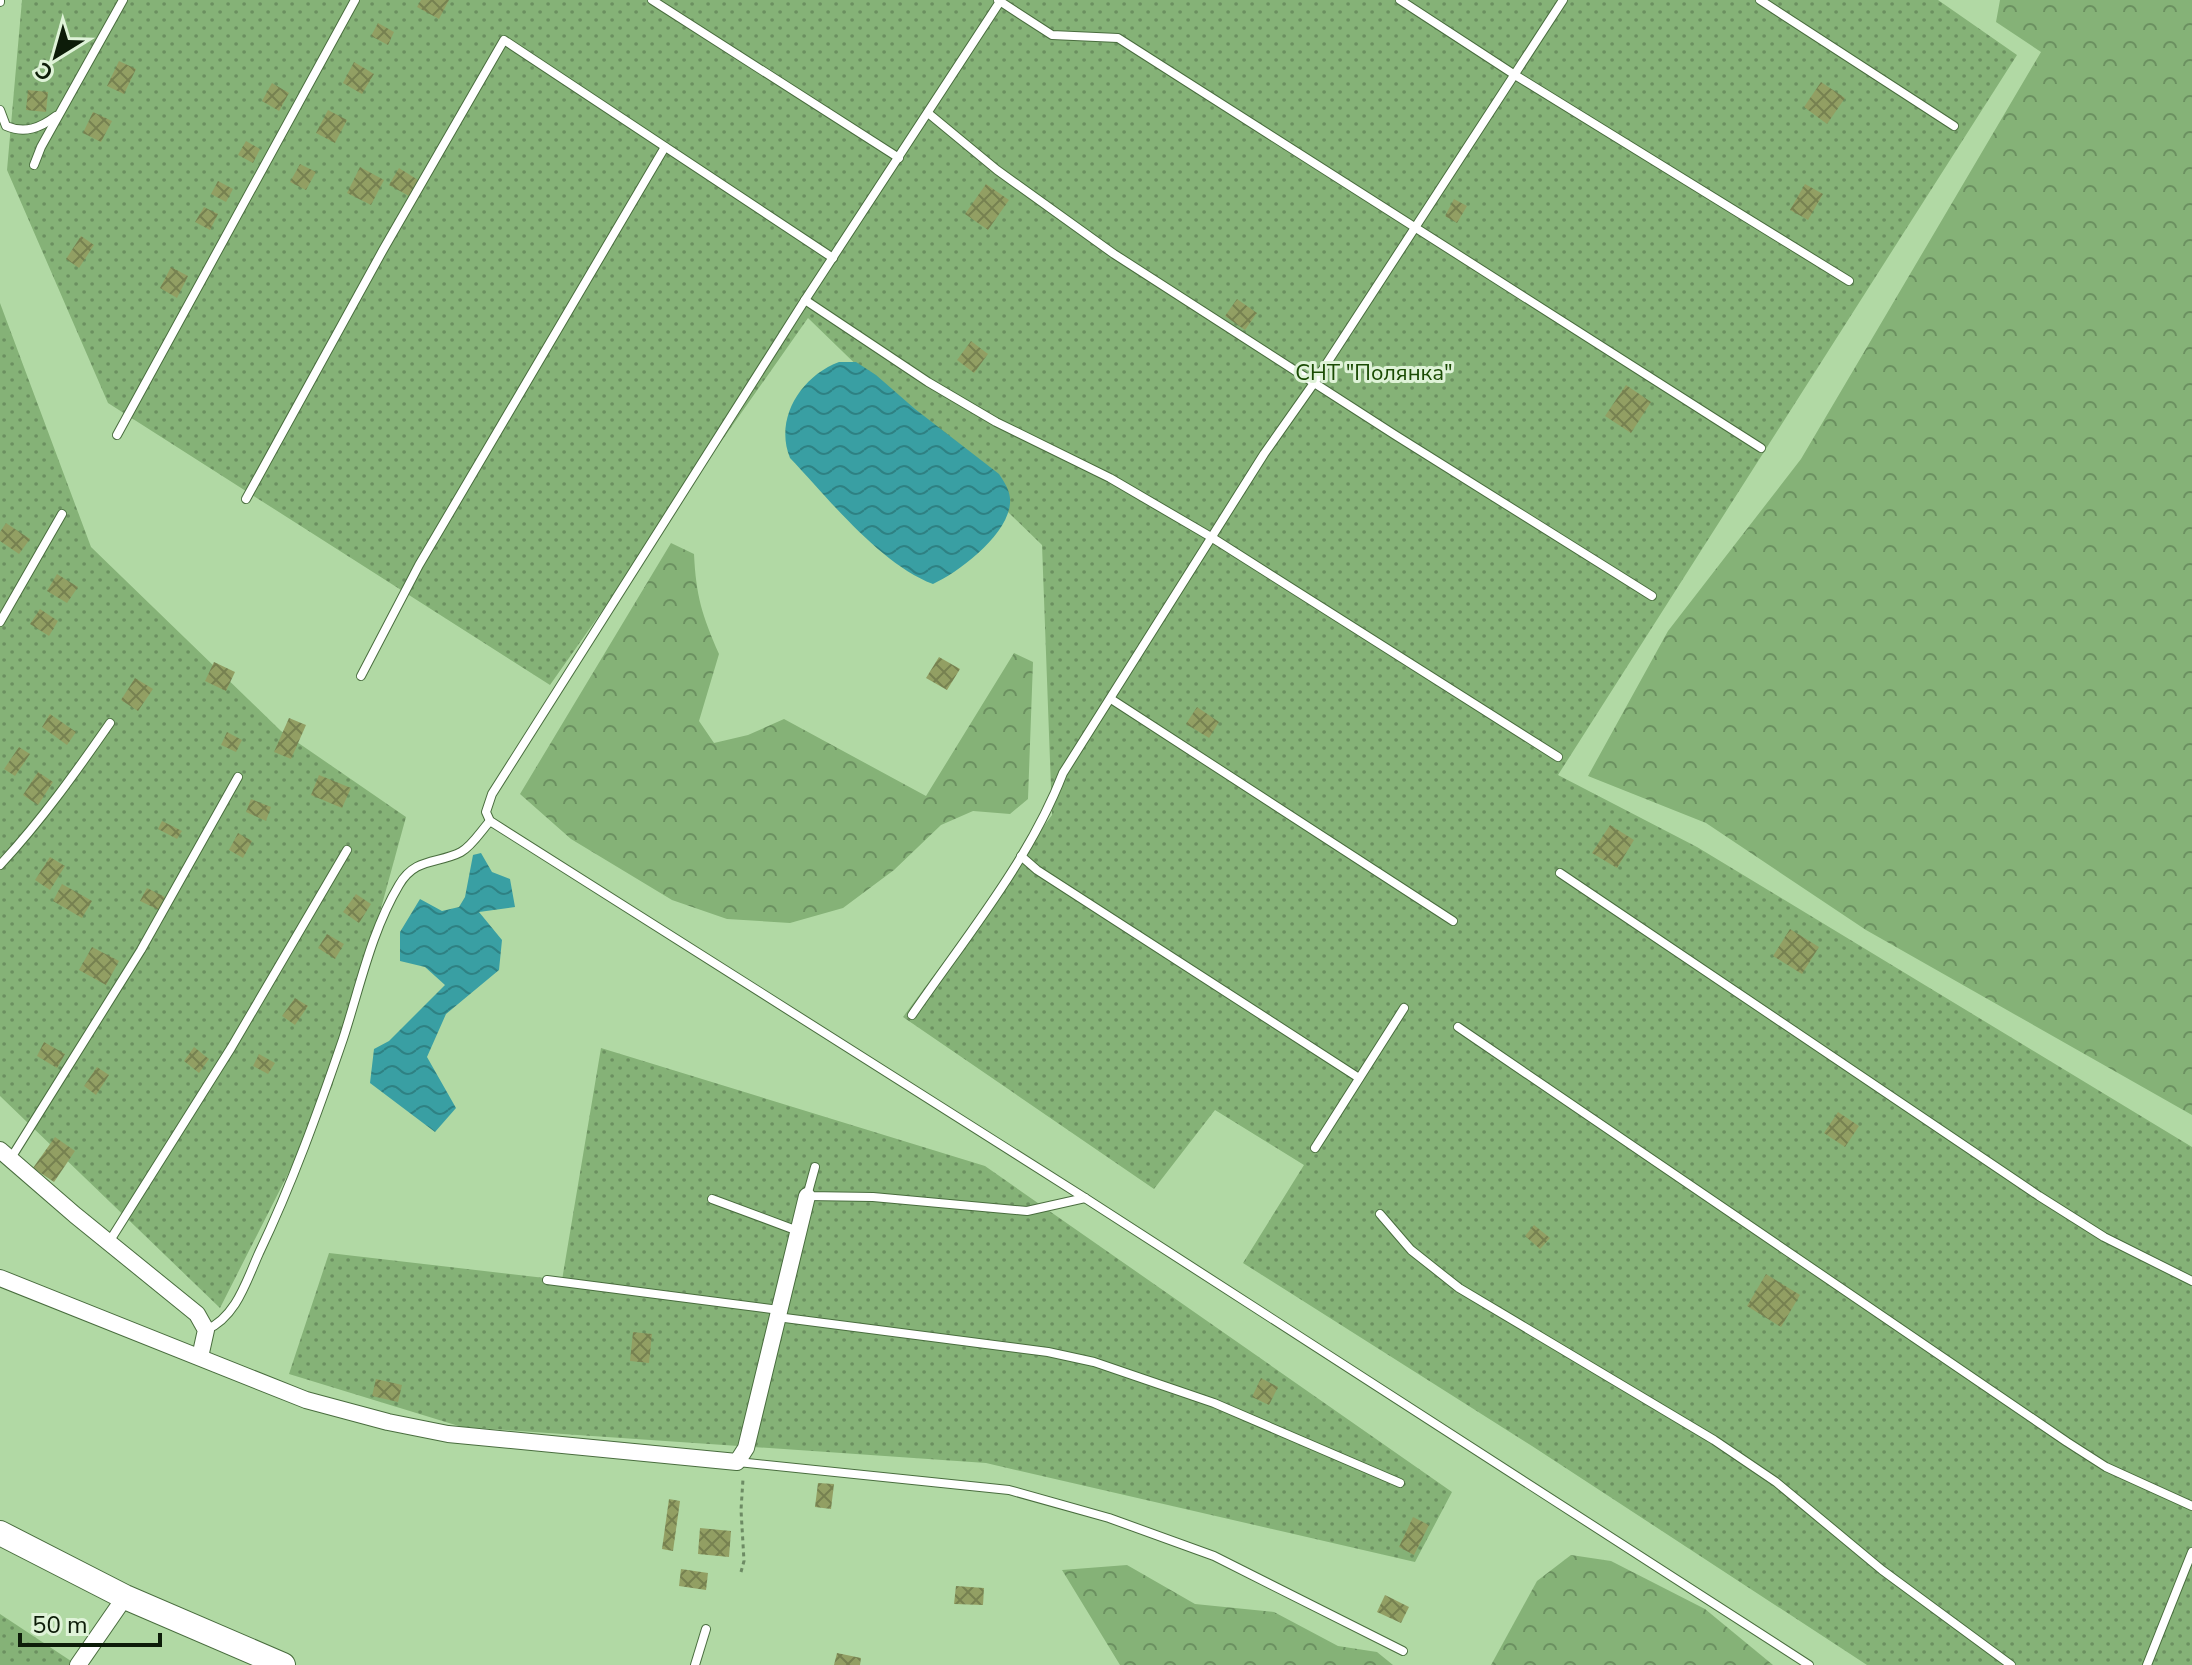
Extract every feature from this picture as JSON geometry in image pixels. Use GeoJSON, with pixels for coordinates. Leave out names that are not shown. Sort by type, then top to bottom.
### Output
{"type":"FeatureCollection","features":[{"type":"Feature","properties":{"kind":"street"},"geometry":{"type":"LineString","coordinates":[[5,1154],[197,1314],[206,1330],[200,1357]]}},
{"type":"Feature","properties":{"kind":"street"},"geometry":{"type":"LineString","coordinates":[[0,1278],[306,1400],[403,1425],[448,1434],[740,1462],[807,1196]]}},
{"type":"Feature","properties":{"kind":"street"},"geometry":{"type":"LineString","coordinates":[[0,1533],[125,1597],[283,1665]]}},
{"type":"Feature","properties":{"kind":"street"},"geometry":{"type":"LineString","coordinates":[[78,1665],[125,1597]]}},
{"type":"Feature","properties":{"kind":"lane"},"geometry":{"type":"LineString","coordinates":[[34,165],[123,0]]}},
{"type":"Feature","properties":{"kind":"lane"},"geometry":{"type":"LineString","coordinates":[[117,435],[355,0]]}},
{"type":"Feature","properties":{"kind":"lane"},"geometry":{"type":"LineString","coordinates":[[652,0],[899,158]]}},
{"type":"Feature","properties":{"kind":"lane"},"geometry":{"type":"LineString","coordinates":[[1400,0],[1515,75],[1849,281]]}},
{"type":"Feature","properties":{"kind":"lane"},"geometry":{"type":"LineString","coordinates":[[912,1015],[1021,856],[1048,812],[1063,773],[1264,454],[1314,383],[1563,0]]}},
{"type":"Feature","properties":{"kind":"lane"},"geometry":{"type":"LineString","coordinates":[[1760,0],[1954,126]]}},
{"type":"Feature","properties":{"kind":"lane"},"geometry":{"type":"LineString","coordinates":[[1761,448],[1118,38],[1052,35],[1000,1],[805,300],[492,794],[486,812],[490,821],[1085,1198],[1809,1665]]}},
{"type":"Feature","properties":{"kind":"lane"},"geometry":{"type":"LineString","coordinates":[[246,499],[383,250],[504,40],[833,258]]}},
{"type":"Feature","properties":{"kind":"lane"},"geometry":{"type":"LineString","coordinates":[[0,110],[6,126],[17,130],[41,128],[60,113]]}},
{"type":"Feature","properties":{"kind":"lane"},"geometry":{"type":"LineString","coordinates":[[928,113],[997,170],[1114,254],[1652,596]]}},
{"type":"Feature","properties":{"kind":"lane"},"geometry":{"type":"LineString","coordinates":[[361,676],[419,565],[665,147]]}},
{"type":"Feature","properties":{"kind":"lane"},"geometry":{"type":"LineString","coordinates":[[805,300],[928,382],[996,422],[1110,478],[1211,537],[1558,757]]}},
{"type":"Feature","properties":{"kind":"lane"},"geometry":{"type":"LineString","coordinates":[[0,622],[62,514]]}},
{"type":"Feature","properties":{"kind":"lane"},"geometry":{"type":"LineString","coordinates":[[1111,699],[1453,921]]}},
{"type":"Feature","properties":{"kind":"lane"},"geometry":{"type":"LineString","coordinates":[[0,865],[59,797],[110,723]]}},
{"type":"Feature","properties":{"kind":"lane"},"geometry":{"type":"LineString","coordinates":[[5,1154],[141,950],[238,777]]}},
{"type":"Feature","properties":{"kind":"lane"},"geometry":{"type":"LineString","coordinates":[[206,1330],[221,1324],[235,1305],[287,1194],[343,1039],[381,918],[401,881],[415,868],[464,850],[490,821]]}},
{"type":"Feature","properties":{"kind":"lane"},"geometry":{"type":"LineString","coordinates":[[109,1242],[231,1048],[347,850]]}},
{"type":"Feature","properties":{"kind":"lane"},"geometry":{"type":"LineString","coordinates":[[1021,856],[1037,870],[1359,1078]]}},
{"type":"Feature","properties":{"kind":"lane"},"geometry":{"type":"LineString","coordinates":[[1560,873],[2039,1196],[2104,1237],[2192,1281]]}},
{"type":"Feature","properties":{"kind":"lane"},"geometry":{"type":"LineString","coordinates":[[1315,1148],[1404,1008]]}},
{"type":"Feature","properties":{"kind":"lane"},"geometry":{"type":"LineString","coordinates":[[1458,1027],[2067,1442],[2129,1479],[2192,1506]]}},
{"type":"Feature","properties":{"kind":"lane"},"geometry":{"type":"LineString","coordinates":[[815,1167],[807,1196],[873,1197],[1027,1211],[1085,1198]]}},
{"type":"Feature","properties":{"kind":"lane"},"geometry":{"type":"LineString","coordinates":[[712,1199],[799,1231]]}},
{"type":"Feature","properties":{"kind":"lane"},"geometry":{"type":"LineString","coordinates":[[1380,1214],[1411,1250],[1459,1288],[1714,1440],[1776,1482],[1882,1570],[2011,1665]]}},
{"type":"Feature","properties":{"kind":"lane"},"geometry":{"type":"LineString","coordinates":[[547,1280],[1048,1352],[1094,1362],[1214,1403],[1400,1483]]}},
{"type":"Feature","properties":{"kind":"lane"},"geometry":{"type":"LineString","coordinates":[[740,1462],[1009,1490],[1109,1518],[1214,1556],[1403,1651]]}},
{"type":"Feature","properties":{"kind":"lane"},"geometry":{"type":"LineString","coordinates":[[2147,1665],[2192,1552]]}},
{"type":"Feature","properties":{"kind":"lane"},"geometry":{"type":"LineString","coordinates":[[695,1665],[706,1629]]}},
{"type":"Feature","properties":{"kind":"path"},"geometry":{"type":"LineString","coordinates":[[740,1462],[744,1561],[741,1572]]}},
{"type":"Feature","properties":{"kind":"green space","name":"СНТ \"Полянка\""},"geometry":{"type":"Polygon","coordinates":[[[22,0],[1938,0],[2017,55],[1558,775],[1697,847],[2192,1147],[2192,1665],[1867,1665],[1532,1446],[1243,1263],[1304,1165],[1215,1110],[1154,1189],[903,1017],[1052,815],[1042,545],[808,318],[550,685],[108,403],[7,170],[22,0]]]}},
{"type":"Feature","properties":{"kind":"green space"},"geometry":{"type":"Polygon","coordinates":[[[2000,0],[2192,0],[2192,1115],[1866,930],[1706,823],[1588,776],[1668,631],[1801,459],[2041,52],[1996,22],[2000,0]]]}},
{"type":"Feature","properties":{"kind":"green space"},"geometry":{"type":"Polygon","coordinates":[[[0,303],[91,547],[281,731],[406,817],[332,1087],[220,1308],[0,1096],[0,303]]]}},
{"type":"Feature","properties":{"kind":"green space"},"geometry":{"type":"Polygon","coordinates":[[[671,543],[694,554],[701,605],[719,654],[699,721],[714,743],[748,735],[784,719],[926,796],[1014,653],[1033,662],[1028,799],[1010,814],[973,811],[941,825],[894,870],[843,908],[790,923],[727,919],[672,900],[571,839],[520,794],[671,543]]]}},
{"type":"Feature","properties":{"kind":"green space"},"geometry":{"type":"Polygon","coordinates":[[[601,1048],[985,1166],[1452,1492],[1415,1562],[986,1463],[462,1427],[289,1374],[329,1253],[562,1280],[601,1048]]]}},
{"type":"Feature","properties":{"kind":"green space"},"geometry":{"type":"Polygon","coordinates":[[[1571,1555],[1611,1561],[1705,1609],[1773,1665],[1491,1665],[1537,1581],[1571,1555]]]}},
{"type":"Feature","properties":{"kind":"green space"},"geometry":{"type":"Polygon","coordinates":[[[1127,1565],[1195,1604],[1274,1612],[1338,1646],[1377,1652],[1393,1665],[1120,1665],[1062,1570],[1127,1565]]]}},
{"type":"Feature","properties":{"kind":"green space"},"geometry":{"type":"Polygon","coordinates":[[[0,1614],[77,1665],[0,1665],[0,1614]]]}},
{"type":"Feature","properties":{"kind":"water"},"geometry":{"type":"Polygon","coordinates":[[[839,362],[856,362],[876,375],[999,474],[1007,488],[1010,503],[1007,515],[992,540],[956,571],[933,584],[913,575],[875,546],[790,458],[786,429],[794,401],[813,377],[839,362]]]}},
{"type":"Feature","properties":{"kind":"water"},"geometry":{"type":"Polygon","coordinates":[[[481,853],[492,872],[510,879],[515,907],[479,912],[502,940],[499,970],[446,1014],[427,1057],[456,1108],[435,1132],[370,1083],[374,1049],[389,1041],[445,985],[425,967],[400,961],[400,932],[420,899],[442,911],[459,907],[465,897],[473,855],[481,853]]]}},
{"type":"Feature","properties":{"kind":"building"},"geometry":{"type":"Polygon","coordinates":[[[421,0],[449,0],[439,19],[417,7],[421,0]]]}},
{"type":"Feature","properties":{"kind":"building"},"geometry":{"type":"Polygon","coordinates":[[[378,23],[394,32],[388,45],[371,36],[378,23]]]}},
{"type":"Feature","properties":{"kind":"building"},"geometry":{"type":"Polygon","coordinates":[[[119,61],[136,69],[124,94],[107,86],[119,61]]]}},
{"type":"Feature","properties":{"kind":"building"},"geometry":{"type":"Polygon","coordinates":[[[354,62],[374,74],[362,94],[343,83],[354,62]]]}},
{"type":"Feature","properties":{"kind":"building"},"geometry":{"type":"Polygon","coordinates":[[[1821,82],[1845,98],[1827,124],[1804,107],[1821,82]]]}},
{"type":"Feature","properties":{"kind":"building"},"geometry":{"type":"Polygon","coordinates":[[[272,83],[289,93],[279,111],[262,101],[272,83]]]}},
{"type":"Feature","properties":{"kind":"building"},"geometry":{"type":"Polygon","coordinates":[[[28,90],[48,92],[46,112],[26,110],[28,90]]]}},
{"type":"Feature","properties":{"kind":"building"},"geometry":{"type":"Polygon","coordinates":[[[328,110],[347,120],[335,143],[316,133],[328,110]]]}},
{"type":"Feature","properties":{"kind":"building"},"geometry":{"type":"Polygon","coordinates":[[[93,112],[112,121],[101,142],[83,133],[93,112]]]}},
{"type":"Feature","properties":{"kind":"building"},"geometry":{"type":"Polygon","coordinates":[[[246,141],[260,149],[253,163],[238,155],[246,141]]]}},
{"type":"Feature","properties":{"kind":"building"},"geometry":{"type":"Polygon","coordinates":[[[300,164],[316,172],[306,190],[290,182],[300,164]]]}},
{"type":"Feature","properties":{"kind":"building"},"geometry":{"type":"Polygon","coordinates":[[[360,167],[384,180],[371,205],[347,193],[360,167]]]}},
{"type":"Feature","properties":{"kind":"building"},"geometry":{"type":"Polygon","coordinates":[[[399,168],[418,180],[409,196],[389,185],[399,168]]]}},
{"type":"Feature","properties":{"kind":"building"},"geometry":{"type":"Polygon","coordinates":[[[218,181],[233,189],[226,202],[211,194],[218,181]]]}},
{"type":"Feature","properties":{"kind":"building"},"geometry":{"type":"Polygon","coordinates":[[[986,184],[1009,200],[988,230],[965,214],[986,184]]]}},
{"type":"Feature","properties":{"kind":"building"},"geometry":{"type":"Polygon","coordinates":[[[1805,184],[1823,194],[1808,220],[1790,210],[1805,184]]]}},
{"type":"Feature","properties":{"kind":"building"},"geometry":{"type":"Polygon","coordinates":[[[1454,199],[1467,206],[1457,223],[1445,216],[1454,199]]]}},
{"type":"Feature","properties":{"kind":"building"},"geometry":{"type":"Polygon","coordinates":[[[204,207],[218,214],[210,230],[195,222],[204,207]]]}},
{"type":"Feature","properties":{"kind":"building"},"geometry":{"type":"Polygon","coordinates":[[[81,236],[94,245],[79,268],[66,259],[81,236]]]}},
{"type":"Feature","properties":{"kind":"building"},"geometry":{"type":"Polygon","coordinates":[[[171,267],[188,276],[177,298],[160,288],[171,267]]]}},
{"type":"Feature","properties":{"kind":"building"},"geometry":{"type":"Polygon","coordinates":[[[1237,299],[1257,313],[1245,330],[1225,316],[1237,299]]]}},
{"type":"Feature","properties":{"kind":"building"},"geometry":{"type":"Polygon","coordinates":[[[971,341],[988,354],[974,373],[957,360],[971,341]]]}},
{"type":"Feature","properties":{"kind":"building"},"geometry":{"type":"Polygon","coordinates":[[[1626,385],[1651,402],[1631,433],[1605,416],[1626,385]]]}},
{"type":"Feature","properties":{"kind":"building"},"geometry":{"type":"Polygon","coordinates":[[[6,523],[30,539],[19,554],[0,541],[0,532],[6,523]]]}},
{"type":"Feature","properties":{"kind":"building"},"geometry":{"type":"Polygon","coordinates":[[[57,574],[78,587],[67,603],[47,591],[57,574]]]}},
{"type":"Feature","properties":{"kind":"building"},"geometry":{"type":"Polygon","coordinates":[[[40,609],[58,621],[49,636],[30,624],[40,609]]]}},
{"type":"Feature","properties":{"kind":"building"},"geometry":{"type":"Polygon","coordinates":[[[939,657],[960,669],[947,690],[926,678],[939,657]]]}},
{"type":"Feature","properties":{"kind":"building"},"geometry":{"type":"Polygon","coordinates":[[[214,662],[235,672],[226,691],[205,681],[214,662]]]}},
{"type":"Feature","properties":{"kind":"building"},"geometry":{"type":"Polygon","coordinates":[[[135,678],[153,689],[138,711],[121,700],[135,678]]]}},
{"type":"Feature","properties":{"kind":"building"},"geometry":{"type":"Polygon","coordinates":[[[1197,707],[1219,722],[1209,738],[1186,724],[1197,707]]]}},
{"type":"Feature","properties":{"kind":"building"},"geometry":{"type":"Polygon","coordinates":[[[50,714],[76,732],[67,745],[42,727],[50,714]]]}},
{"type":"Feature","properties":{"kind":"building"},"geometry":{"type":"Polygon","coordinates":[[[289,718],[306,725],[291,759],[274,752],[289,718]]]}},
{"type":"Feature","properties":{"kind":"building"},"geometry":{"type":"Polygon","coordinates":[[[227,732],[242,740],[236,752],[221,745],[227,732]]]}},
{"type":"Feature","properties":{"kind":"building"},"geometry":{"type":"Polygon","coordinates":[[[19,747],[30,754],[15,776],[4,769],[19,747]]]}},
{"type":"Feature","properties":{"kind":"building"},"geometry":{"type":"Polygon","coordinates":[[[38,772],[53,782],[38,805],[23,795],[38,772]]]}},
{"type":"Feature","properties":{"kind":"building"},"geometry":{"type":"Polygon","coordinates":[[[319,775],[351,788],[342,808],[311,795],[319,775]]]}},
{"type":"Feature","properties":{"kind":"building"},"geometry":{"type":"Polygon","coordinates":[[[251,799],[271,807],[266,821],[246,812],[251,799]]]}},
{"type":"Feature","properties":{"kind":"building"},"geometry":{"type":"Polygon","coordinates":[[[162,821],[182,831],[177,839],[158,829],[162,821]]]}},
{"type":"Feature","properties":{"kind":"building"},"geometry":{"type":"Polygon","coordinates":[[[1610,825],[1634,840],[1617,868],[1592,853],[1610,825]]]}},
{"type":"Feature","properties":{"kind":"building"},"geometry":{"type":"Polygon","coordinates":[[[238,833],[252,841],[243,858],[229,850],[238,833]]]}},
{"type":"Feature","properties":{"kind":"building"},"geometry":{"type":"Polygon","coordinates":[[[50,857],[65,866],[50,890],[35,880],[50,857]]]}},
{"type":"Feature","properties":{"kind":"building"},"geometry":{"type":"Polygon","coordinates":[[[62,884],[92,901],[82,918],[53,901],[62,884]]]}},
{"type":"Feature","properties":{"kind":"building"},"geometry":{"type":"Polygon","coordinates":[[[147,888],[165,897],[159,910],[140,901],[147,888]]]}},
{"type":"Feature","properties":{"kind":"building"},"geometry":{"type":"Polygon","coordinates":[[[356,894],[371,904],[359,923],[343,912],[356,894]]]}},
{"type":"Feature","properties":{"kind":"building"},"geometry":{"type":"Polygon","coordinates":[[[1790,929],[1819,947],[1802,974],[1773,956],[1790,929]]]}},
{"type":"Feature","properties":{"kind":"building"},"geometry":{"type":"Polygon","coordinates":[[[327,934],[344,944],[335,959],[318,948],[327,934]]]}},
{"type":"Feature","properties":{"kind":"building"},"geometry":{"type":"Polygon","coordinates":[[[92,947],[119,961],[106,985],[79,970],[92,947]]]}},
{"type":"Feature","properties":{"kind":"building"},"geometry":{"type":"Polygon","coordinates":[[[295,998],[308,1006],[295,1025],[282,1016],[295,998]]]}},
{"type":"Feature","properties":{"kind":"building"},"geometry":{"type":"Polygon","coordinates":[[[44,1042],[65,1054],[57,1068],[37,1056],[44,1042]]]}},
{"type":"Feature","properties":{"kind":"building"},"geometry":{"type":"Polygon","coordinates":[[[194,1047],[209,1059],[199,1073],[184,1061],[194,1047]]]}},
{"type":"Feature","properties":{"kind":"building"},"geometry":{"type":"Polygon","coordinates":[[[259,1054],[275,1063],[268,1074],[253,1066],[259,1054]]]}},
{"type":"Feature","properties":{"kind":"building"},"geometry":{"type":"Polygon","coordinates":[[[97,1067],[109,1075],[96,1095],[84,1086],[97,1067]]]}},
{"type":"Feature","properties":{"kind":"building"},"geometry":{"type":"Polygon","coordinates":[[[1838,1112],[1859,1126],[1845,1147],[1824,1133],[1838,1112]]]}},
{"type":"Feature","properties":{"kind":"building"},"geometry":{"type":"Polygon","coordinates":[[[55,1137],[75,1151],[54,1182],[33,1168],[55,1137]]]}},
{"type":"Feature","properties":{"kind":"building"},"geometry":{"type":"Polygon","coordinates":[[[1534,1225],[1550,1238],[1540,1249],[1525,1236],[1534,1225]]]}},
{"type":"Feature","properties":{"kind":"building"},"geometry":{"type":"Polygon","coordinates":[[[1766,1274],[1800,1295],[1781,1327],[1747,1306],[1766,1274]]]}},
{"type":"Feature","properties":{"kind":"building"},"geometry":{"type":"Polygon","coordinates":[[[633,1332],[652,1334],[649,1363],[630,1361],[633,1332]]]}},
{"type":"Feature","properties":{"kind":"building"},"geometry":{"type":"Polygon","coordinates":[[[1261,1378],[1278,1387],[1269,1405],[1252,1397],[1261,1378]]]}},
{"type":"Feature","properties":{"kind":"building"},"geometry":{"type":"Polygon","coordinates":[[[376,1379],[402,1385],[398,1402],[372,1396],[376,1379]]]}},
{"type":"Feature","properties":{"kind":"building"},"geometry":{"type":"Polygon","coordinates":[[[818,1483],[834,1484],[831,1509],[815,1507],[818,1483]]]}},
{"type":"Feature","properties":{"kind":"building"},"geometry":{"type":"Polygon","coordinates":[[[669,1499],[680,1501],[673,1551],[662,1549],[669,1499]]]}},
{"type":"Feature","properties":{"kind":"building"},"geometry":{"type":"Polygon","coordinates":[[[1413,1517],[1429,1525],[1414,1555],[1399,1547],[1413,1517]]]}},
{"type":"Feature","properties":{"kind":"building"},"geometry":{"type":"Polygon","coordinates":[[[700,1528],[731,1531],[729,1557],[698,1554],[700,1528]]]}},
{"type":"Feature","properties":{"kind":"building"},"geometry":{"type":"Polygon","coordinates":[[[681,1569],[708,1573],[706,1590],[679,1586],[681,1569]]]}},
{"type":"Feature","properties":{"kind":"building"},"geometry":{"type":"Polygon","coordinates":[[[956,1586],[984,1588],[983,1605],[954,1604],[956,1586]]]}},
{"type":"Feature","properties":{"kind":"building"},"geometry":{"type":"Polygon","coordinates":[[[1385,1595],[1409,1607],[1401,1623],[1377,1612],[1385,1595]]]}},
{"type":"Feature","properties":{"kind":"building"},"geometry":{"type":"Polygon","coordinates":[[[837,1653],[861,1658],[860,1665],[834,1665],[837,1653]]]}}]}
